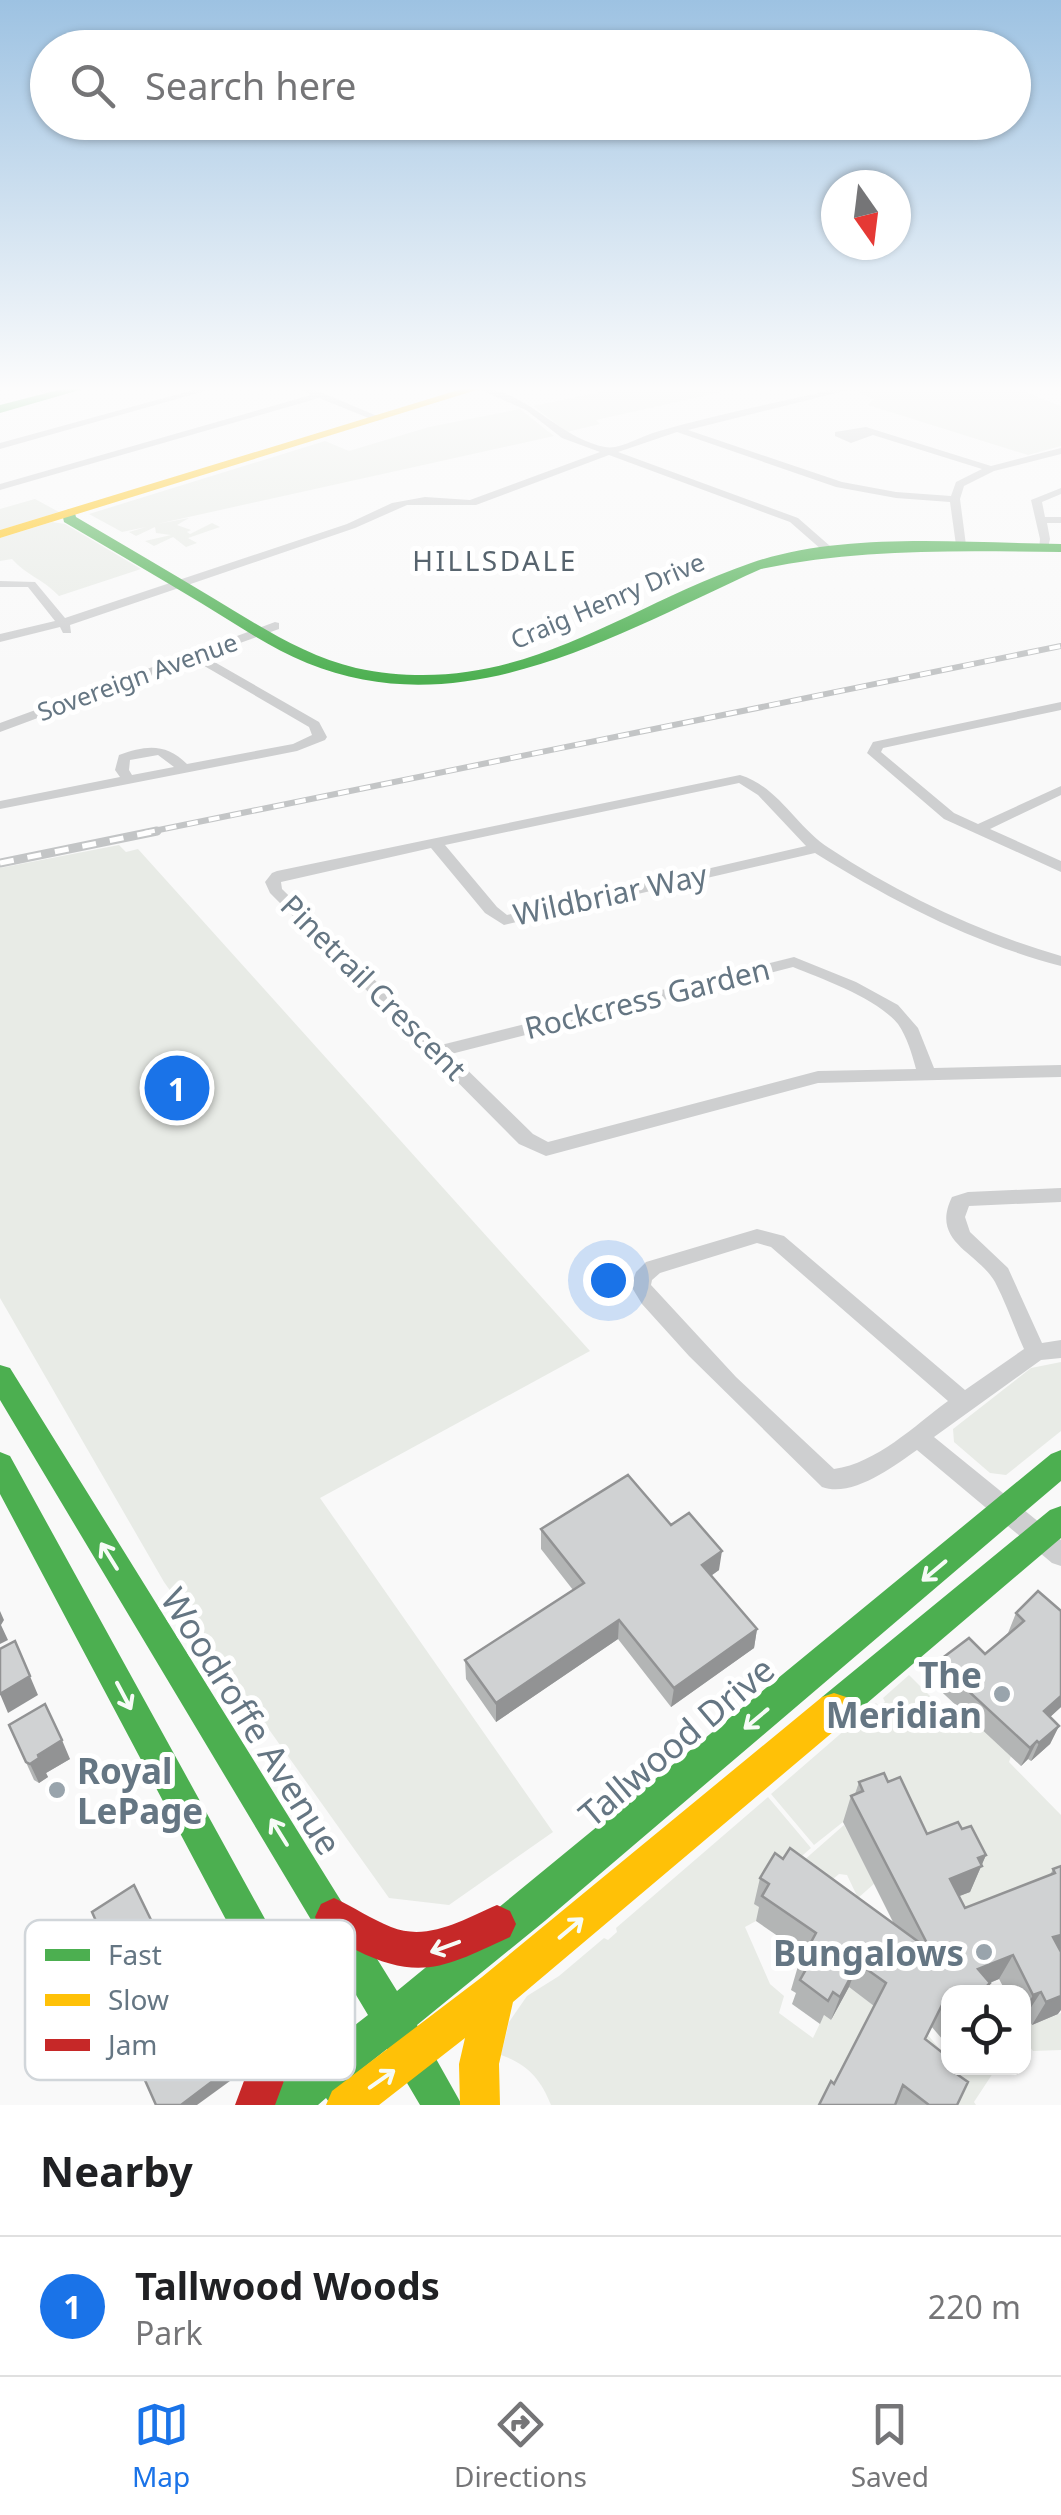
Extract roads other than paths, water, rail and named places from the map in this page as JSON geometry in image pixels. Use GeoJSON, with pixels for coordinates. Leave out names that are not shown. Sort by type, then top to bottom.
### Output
{"type":"FeatureCollection","features":[{"type":"Feature","properties":{"kind":"street"},"geometry":{"type":"LineString","coordinates":[[0,534],[161,485]]}},
{"type":"Feature","properties":{"kind":"street"},"geometry":{"type":"LineString","coordinates":[[0,638],[65,626],[351,526],[388,507],[420,500],[461,505],[519,485]]}},
{"type":"Feature","properties":{"kind":"street"},"geometry":{"type":"LineString","coordinates":[[700,485],[794,520],[822,545]]}},
{"type":"Feature","properties":{"kind":"street"},"geometry":{"type":"LineString","coordinates":[[841,485],[896,495],[955,499]]}},
{"type":"Feature","properties":{"kind":"street"},"geometry":{"type":"LineString","coordinates":[[960,485],[955,499],[961,542]]}},
{"type":"Feature","properties":{"kind":"street"},"geometry":{"type":"LineString","coordinates":[[1050,540],[1036,500],[1061,491]]}},
{"type":"Feature","properties":{"kind":"street","name":"Craig Henry Drive"},"geometry":{"type":"LineString","coordinates":[[69,513],[70,520],[267,628],[307,656],[354,672],[462,678],[536,662],[757,566],[822,545],[1050,540]]}},
{"type":"Feature","properties":{"kind":"street"},"geometry":{"type":"LineString","coordinates":[[1050,540],[1061,520]]}},
{"type":"Feature","properties":{"kind":"street"},"geometry":{"type":"LineString","coordinates":[[0,584],[31,584],[65,626]]}},
{"type":"Feature","properties":{"kind":"street","name":"Sovereign Avenue"},"geometry":{"type":"LineString","coordinates":[[0,728],[267,628]]}},
{"type":"Feature","properties":{"kind":"street"},"geometry":{"type":"LineString","coordinates":[[0,805],[317,740],[321,733],[193,655]]}},
{"type":"Feature","properties":{"kind":"street"},"geometry":{"type":"LineString","coordinates":[[1061,706],[878,746],[874,753],[923,797],[976,830],[1061,867]]}},
{"type":"Feature","properties":{"kind":"street"},"geometry":{"type":"LineString","coordinates":[[129,780],[122,770],[124,758],[155,749],[169,753],[183,768]]}},
{"type":"Feature","properties":{"kind":"street","name":"Pinetrail Crescent"},"geometry":{"type":"LineString","coordinates":[[1061,962],[980,932],[817,848],[758,788],[730,778],[277,876],[273,882],[275,890],[371,989],[526,1139],[546,1149],[797,1080],[1061,1071]]}},
{"type":"Feature","properties":{"kind":"street"},"geometry":{"type":"LineString","coordinates":[[976,830],[1061,790]]}},
{"type":"Feature","properties":{"kind":"street","name":"Wildbriar Way"},"geometry":{"type":"LineString","coordinates":[[434,842],[490,910],[504,920],[817,848]]}},
{"type":"Feature","properties":{"kind":"street","name":"Rockcress Garden"},"geometry":{"type":"LineString","coordinates":[[439,1051],[794,962],[816,969],[899,1015],[926,1074]]}},
{"type":"Feature","properties":{"kind":"street"},"geometry":{"type":"LineString","coordinates":[[1036,1352],[1001,1274],[961,1236],[955,1217],[959,1202],[968,1199],[1061,1195]]}},
{"type":"Feature","properties":{"kind":"street"},"geometry":{"type":"LineString","coordinates":[[964,1402],[768,1237],[758,1236],[653,1267],[643,1278],[641,1286],[656,1306],[830,1480],[860,1475],[1036,1352],[1061,1349]]}},
{"type":"Feature","properties":{"kind":"street","name":"Woodroffe Avenue"},"geometry":{"type":"LineString","coordinates":[[0,1376],[334,1920]]}},
{"type":"Feature","properties":{"kind":"street"},"geometry":{"type":"LineString","coordinates":[[916,1436],[1008,1508],[1061,1556]]}},
{"type":"Feature","properties":{"kind":"street","name":"Tallwood Drive"},"geometry":{"type":"LineString","coordinates":[[355,2048],[533,1907],[1061,1464]]}},
{"type":"Feature","properties":{"kind":"street"},"geometry":{"type":"LineString","coordinates":[[0,1465],[246,1920]]}},
{"type":"Feature","properties":{"kind":"street"},"geometry":{"type":"LineString","coordinates":[[337,2080],[349,2104],[414,2057],[1061,1519]]}},
{"type":"Feature","properties":{"kind":"street"},"geometry":{"type":"LineString","coordinates":[[355,1929],[392,1951],[413,1956],[442,1950],[533,1907]]}},
{"type":"Feature","properties":{"kind":"street"},"geometry":{"type":"LineString","coordinates":[[331,1915],[339,1920]]}},
{"type":"Feature","properties":{"kind":"street","name":"Woodroffe Avenue"},"geometry":{"type":"LineString","coordinates":[[355,1956],[442,2105]]}},
{"type":"Feature","properties":{"kind":"street"},"geometry":{"type":"LineString","coordinates":[[480,2105],[479,2064],[496,1991]]}},
{"type":"Feature","properties":{"kind":"street"},"geometry":{"type":"LineString","coordinates":[[254,2105],[264,2080]]}},
{"type":"Feature","properties":{"kind":"street","name":"Tallwood Drive"},"geometry":{"type":"LineString","coordinates":[[286,2105],[315,2080]]}},
{"type":"Feature","properties":{"kind":"railway"},"geometry":{"type":"LineString","coordinates":[[144,833],[1061,646]]}},
{"type":"Feature","properties":{"kind":"railway"},"geometry":{"type":"LineString","coordinates":[[0,863],[157,831]]}},
{"type":"Feature","properties":{"kind":"place","name":"Tallwood Woods"},"geometry":{"type":"Point","coordinates":[177,1088]}},
{"type":"Feature","properties":{"kind":"place","name":"The Meridian"},"geometry":{"type":"Point","coordinates":[1002,1694]}},
{"type":"Feature","properties":{"kind":"place","name":"Royal LePage"},"geometry":{"type":"Point","coordinates":[57,1790]}},
{"type":"Feature","properties":{"kind":"place","name":"Bungalows"},"geometry":{"type":"Point","coordinates":[984,1952]}},
{"type":"Feature","properties":{"kind":"district","name":"HILLSDALE"},"geometry":{"type":"Point","coordinates":[495,560]}}]}
